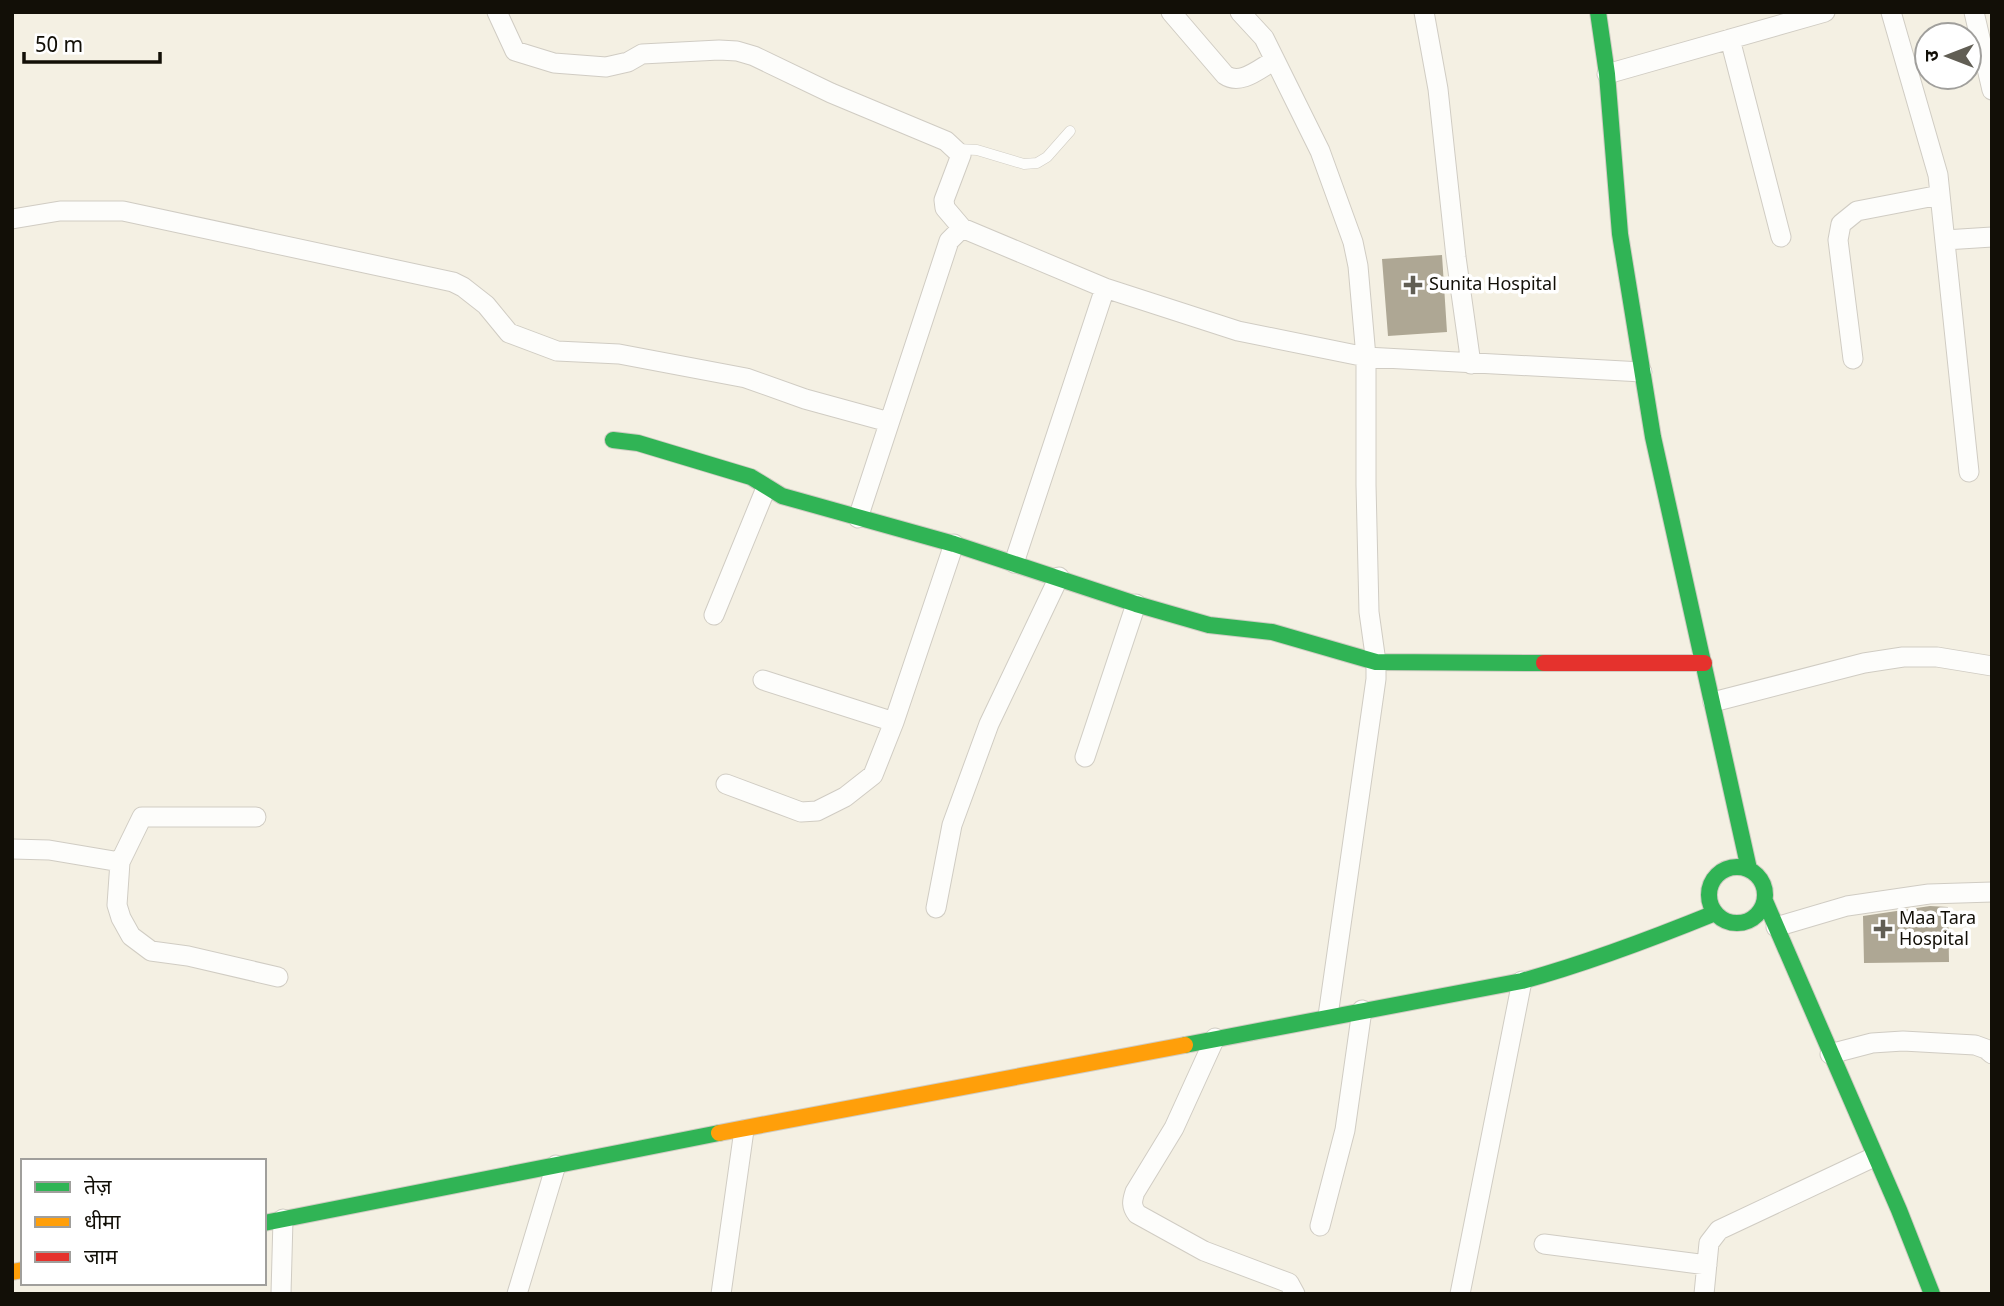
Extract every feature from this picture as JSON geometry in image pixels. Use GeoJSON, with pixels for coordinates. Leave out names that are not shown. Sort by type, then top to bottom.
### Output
{"type":"FeatureCollection","features":[{"type":"Feature","properties":{"kind":"main road"},"geometry":{"type":"LineString","coordinates":[[1598,12],[1620,234],[1653,437],[1749,869]]}},
{"type":"Feature","properties":{"kind":"main road"},"geometry":{"type":"LineString","coordinates":[[613,440],[638,443],[751,477],[782,496],[954,544],[1136,604],[1220,628],[1272,632],[1376,662],[1704,663]]}},
{"type":"Feature","properties":{"kind":"main road"},"geometry":{"type":"LineString","coordinates":[[1765,901],[1759,912],[1750,920],[1737,923],[1725,920],[1715,913],[1710,901],[1710,889],[1715,877],[1725,869],[1737,866],[1749,869],[1759,877],[1765,888],[1765,901],[1899,1210],[1932,1294]]}},
{"type":"Feature","properties":{"kind":"main road"},"geometry":{"type":"LineString","coordinates":[[274,1221],[1328,1016],[1522,981],[1635,946],[1715,913]]}},
{"type":"Feature","properties":{"kind":"street"},"geometry":{"type":"LineString","coordinates":[[497,12],[515,51],[554,63],[606,67],[628,62],[642,54],[719,50],[754,56],[957,148],[961,160],[944,200],[945,208],[962,228],[1105,288],[1238,331],[1366,357],[1642,372]]}},
{"type":"Feature","properties":{"kind":"street"},"geometry":{"type":"LineString","coordinates":[[1171,12],[1232,80],[1241,80],[1275,60]]}},
{"type":"Feature","properties":{"kind":"street"},"geometry":{"type":"LineString","coordinates":[[1240,12],[1264,38],[1320,151],[1353,242],[1358,267],[1366,357],[1369,612],[1376,662],[1328,1016]]}},
{"type":"Feature","properties":{"kind":"street"},"geometry":{"type":"LineString","coordinates":[[1424,12],[1438,89],[1456,257],[1471,364]]}},
{"type":"Feature","properties":{"kind":"street"},"geometry":{"type":"LineString","coordinates":[[1606,74],[1825,12]]}},
{"type":"Feature","properties":{"kind":"street"},"geometry":{"type":"LineString","coordinates":[[1891,12],[1938,175],[1969,472]]}},
{"type":"Feature","properties":{"kind":"street"},"geometry":{"type":"LineString","coordinates":[[1974,12],[1992,90]]}},
{"type":"Feature","properties":{"kind":"street"},"geometry":{"type":"LineString","coordinates":[[1730,39],[1781,237]]}},
{"type":"Feature","properties":{"kind":"street"},"geometry":{"type":"LineString","coordinates":[[1853,359],[1838,240],[1841,224],[1857,211],[1940,195]]}},
{"type":"Feature","properties":{"kind":"street"},"geometry":{"type":"LineString","coordinates":[[12,219],[60,211],[122,211],[453,282],[486,305],[509,332],[557,351],[568,354],[619,354],[746,378],[805,399],[889,422]]}},
{"type":"Feature","properties":{"kind":"street"},"geometry":{"type":"LineString","coordinates":[[858,518],[949,241],[962,228]]}},
{"type":"Feature","properties":{"kind":"street"},"geometry":{"type":"LineString","coordinates":[[1945,240],[1992,237]]}},
{"type":"Feature","properties":{"kind":"street"},"geometry":{"type":"LineString","coordinates":[[1014,563],[1105,288]]}},
{"type":"Feature","properties":{"kind":"street"},"geometry":{"type":"LineString","coordinates":[[713,615],[766,488]]}},
{"type":"Feature","properties":{"kind":"street"},"geometry":{"type":"LineString","coordinates":[[726,784],[801,812],[817,811],[845,797],[873,775],[894,722],[954,544]]}},
{"type":"Feature","properties":{"kind":"street"},"geometry":{"type":"LineString","coordinates":[[936,908],[952,825],[989,724],[1059,577]]}},
{"type":"Feature","properties":{"kind":"street"},"geometry":{"type":"LineString","coordinates":[[1085,757],[1136,604]]}},
{"type":"Feature","properties":{"kind":"street"},"geometry":{"type":"LineString","coordinates":[[1713,702],[1864,663],[1903,657],[1937,657],[1992,666]]}},
{"type":"Feature","properties":{"kind":"street"},"geometry":{"type":"LineString","coordinates":[[763,680],[894,722]]}},
{"type":"Feature","properties":{"kind":"street"},"geometry":{"type":"LineString","coordinates":[[256,817],[142,817],[120,862],[117,905],[131,936],[151,951],[188,956],[278,977]]}},
{"type":"Feature","properties":{"kind":"street"},"geometry":{"type":"LineString","coordinates":[[12,849],[49,850],[120,862]]}},
{"type":"Feature","properties":{"kind":"street"},"geometry":{"type":"LineString","coordinates":[[1776,927],[1847,906],[1928,894],[1992,892]]}},
{"type":"Feature","properties":{"kind":"street"},"geometry":{"type":"LineString","coordinates":[[1460,1294],[1522,981]]}},
{"type":"Feature","properties":{"kind":"street"},"geometry":{"type":"LineString","coordinates":[[1320,1226],[1345,1130],[1362,1010]]}},
{"type":"Feature","properties":{"kind":"street"},"geometry":{"type":"LineString","coordinates":[[1215,1038],[1174,1128],[1135,1192],[1133,1208],[1137,1213],[1204,1251],[1289,1283],[1295,1294]]}},
{"type":"Feature","properties":{"kind":"street"},"geometry":{"type":"LineString","coordinates":[[1830,1054],[1872,1043],[1903,1041],[1975,1045],[1992,1054]]}},
{"type":"Feature","properties":{"kind":"street"},"geometry":{"type":"LineString","coordinates":[[721,1294],[744,1130]]}},
{"type":"Feature","properties":{"kind":"street"},"geometry":{"type":"LineString","coordinates":[[1704,1294],[1709,1243],[1719,1230],[1874,1157]]}},
{"type":"Feature","properties":{"kind":"street"},"geometry":{"type":"LineString","coordinates":[[517,1294],[556,1165]]}},
{"type":"Feature","properties":{"kind":"street"},"geometry":{"type":"LineString","coordinates":[[274,1221],[281,1294]]}},
{"type":"Feature","properties":{"kind":"street"},"geometry":{"type":"LineString","coordinates":[[1544,1244],[1707,1265]]}},
{"type":"Feature","properties":{"kind":"lane"},"geometry":{"type":"LineString","coordinates":[[957,148],[977,150],[1024,164],[1037,163],[1047,157],[1070,131]]}},
{"type":"Feature","properties":{"kind":"building"},"geometry":{"type":"Polygon","coordinates":[[[1442,255],[1447,332],[1388,336],[1382,259],[1442,255]]]}},
{"type":"Feature","properties":{"kind":"building"},"geometry":{"type":"Polygon","coordinates":[[[1930,906],[1948,907],[1949,962],[1864,963],[1863,916],[1930,906]]]}},
{"type":"Feature","properties":{"kind":"traffic: fast"},"geometry":{"type":"LineString","coordinates":[[1598,12],[1607,74],[1620,234],[1653,437],[1749,869]]}},
{"type":"Feature","properties":{"kind":"traffic: fast"},"geometry":{"type":"LineString","coordinates":[[613,440],[638,443],[751,477],[782,496],[954,544],[1209,625],[1272,632],[1376,662],[1544,663]]}},
{"type":"Feature","properties":{"kind":"traffic: fast"},"geometry":{"type":"LineString","coordinates":[[1737,867],[1748,869],[1757,875],[1763,884],[1765,895],[1763,906],[1757,915],[1748,921],[1737,923],[1726,921],[1717,915],[1711,906],[1709,895],[1711,884],[1717,875],[1726,869],[1737,867]]}},
{"type":"Feature","properties":{"kind":"traffic: fast"},"geometry":{"type":"LineString","coordinates":[[1765,901],[1899,1210],[1932,1294]]}},
{"type":"Feature","properties":{"kind":"traffic: fast"},"geometry":{"type":"LineString","coordinates":[[1185,1045],[1522,981],[1619,950],[1715,913]]}},
{"type":"Feature","properties":{"kind":"traffic: fast"},"geometry":{"type":"LineString","coordinates":[[266,1223],[719,1133]]}},
{"type":"Feature","properties":{"kind":"traffic: slow"},"geometry":{"type":"LineString","coordinates":[[719,1133],[1185,1045]]}},
{"type":"Feature","properties":{"kind":"traffic: slow"},"geometry":{"type":"LineString","coordinates":[[12,1272],[21,1270]]}},
{"type":"Feature","properties":{"kind":"traffic: jam"},"geometry":{"type":"LineString","coordinates":[[1544,663],[1704,663]]}},
{"type":"Feature","properties":{"kind":"place","name":"Sunita Hospital"},"geometry":{"type":"Point","coordinates":[1413,285]}},
{"type":"Feature","properties":{"kind":"place","name":"Maa Tara Hospital"},"geometry":{"type":"Point","coordinates":[1883,929]}}]}
